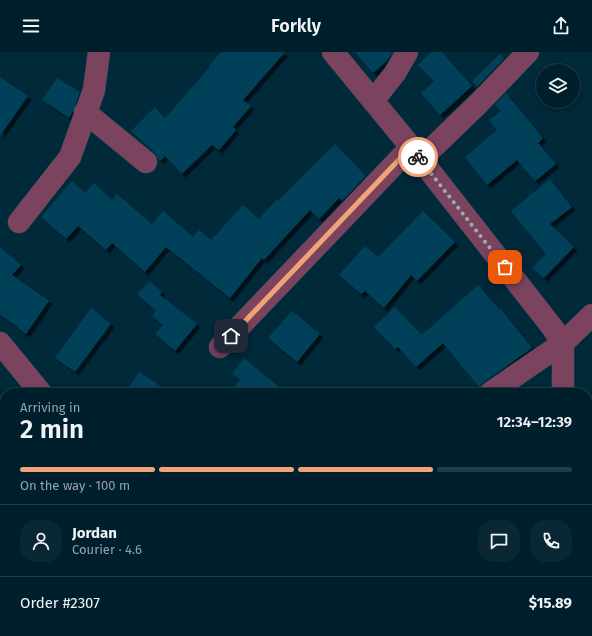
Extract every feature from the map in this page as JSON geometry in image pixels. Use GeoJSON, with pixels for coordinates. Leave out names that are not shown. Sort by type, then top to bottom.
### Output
{"type":"FeatureCollection","features":[{"type":"Feature","properties":{"kind":"street"},"geometry":{"type":"LineString","coordinates":[[19,222],[70,157],[94,90],[99,52]]}},
{"type":"Feature","properties":{"kind":"street"},"geometry":{"type":"LineString","coordinates":[[333,52],[416,154],[563,343],[563,388]]}},
{"type":"Feature","properties":{"kind":"street"},"geometry":{"type":"LineString","coordinates":[[373,101],[395,73],[407,52]]}},
{"type":"Feature","properties":{"kind":"street"},"geometry":{"type":"LineString","coordinates":[[220,347],[416,154],[479,103],[528,52]]}},
{"type":"Feature","properties":{"kind":"street"},"geometry":{"type":"LineString","coordinates":[[85,112],[146,162]]}},
{"type":"Feature","properties":{"kind":"street"},"geometry":{"type":"LineString","coordinates":[[497,388],[563,343],[592,314]]}},
{"type":"Feature","properties":{"kind":"street"},"geometry":{"type":"LineString","coordinates":[[0,343],[37,388]]}},
{"type":"Feature","properties":{"kind":"building"},"geometry":{"type":"Polygon","coordinates":[[[221,52],[285,52],[243,100],[251,106],[233,127],[236,130],[219,150],[212,145],[182,174],[165,156],[160,161],[154,152],[131,131],[155,107],[165,118],[210,67],[209,66],[221,52]]]}},
{"type":"Feature","properties":{"kind":"building"},"geometry":{"type":"Polygon","coordinates":[[[355,52],[393,52],[387,61],[373,73],[355,52]]]}},
{"type":"Feature","properties":{"kind":"building"},"geometry":{"type":"Polygon","coordinates":[[[431,52],[442,52],[472,86],[440,115],[421,93],[434,81],[418,65],[431,52]]]}},
{"type":"Feature","properties":{"kind":"building"},"geometry":{"type":"Polygon","coordinates":[[[500,54],[504,59],[477,87],[472,81],[500,54]]]}},
{"type":"Feature","properties":{"kind":"building"},"geometry":{"type":"Polygon","coordinates":[[[0,77],[28,96],[0,136],[0,77]]]}},
{"type":"Feature","properties":{"kind":"building"},"geometry":{"type":"Polygon","coordinates":[[[57,78],[80,92],[73,112],[69,118],[42,100],[57,78]]]}},
{"type":"Feature","properties":{"kind":"building"},"geometry":{"type":"Polygon","coordinates":[[[506,93],[543,138],[538,143],[556,164],[535,181],[517,160],[487,185],[465,157],[497,130],[489,120],[501,111],[495,105],[506,93]]]}},
{"type":"Feature","properties":{"kind":"building"},"geometry":{"type":"Polygon","coordinates":[[[335,144],[366,176],[342,201],[339,198],[319,219],[310,210],[264,260],[262,258],[230,298],[166,247],[145,272],[112,243],[106,250],[78,226],[66,239],[41,217],[72,181],[85,193],[94,183],[112,200],[117,194],[152,224],[163,211],[193,237],[199,230],[211,240],[243,205],[259,219],[277,199],[278,201],[335,144]]]}},
{"type":"Feature","properties":{"kind":"building"},"geometry":{"type":"Polygon","coordinates":[[[550,179],[572,207],[550,224],[574,247],[544,278],[532,268],[546,254],[511,211],[550,179]]]}},
{"type":"Feature","properties":{"kind":"building"},"geometry":{"type":"Polygon","coordinates":[[[423,211],[455,242],[417,281],[411,275],[384,308],[365,291],[361,294],[339,275],[365,246],[378,257],[423,211]]]}},
{"type":"Feature","properties":{"kind":"building"},"geometry":{"type":"Polygon","coordinates":[[[0,247],[21,265],[12,275],[49,301],[26,334],[0,314],[0,247]]]}},
{"type":"Feature","properties":{"kind":"building"},"geometry":{"type":"Polygon","coordinates":[[[150,281],[162,292],[160,295],[197,324],[175,351],[155,334],[163,325],[152,316],[156,311],[137,294],[150,281]]]}},
{"type":"Feature","properties":{"kind":"building"},"geometry":{"type":"Polygon","coordinates":[[[478,285],[499,309],[500,308],[532,348],[479,387],[443,343],[416,367],[398,347],[395,349],[374,327],[395,307],[422,335],[478,285]]]}},
{"type":"Feature","properties":{"kind":"building"},"geometry":{"type":"Polygon","coordinates":[[[91,308],[111,324],[75,372],[55,358],[91,308]]]}},
{"type":"Feature","properties":{"kind":"building"},"geometry":{"type":"Polygon","coordinates":[[[292,311],[320,334],[297,362],[268,338],[292,311]]]}},
{"type":"Feature","properties":{"kind":"building"},"geometry":{"type":"Polygon","coordinates":[[[244,358],[280,388],[233,388],[240,380],[232,374],[244,358]]]}},
{"type":"Feature","properties":{"kind":"building"},"geometry":{"type":"Polygon","coordinates":[[[139,372],[163,388],[128,388],[139,372]]]}},
{"type":"Feature","properties":{"kind":"way so far"},"geometry":{"type":"LineString","coordinates":[[418,157],[505,267]]}},
{"type":"Feature","properties":{"kind":"route"},"geometry":{"type":"LineString","coordinates":[[231,336],[411,147],[418,157]]}}]}
